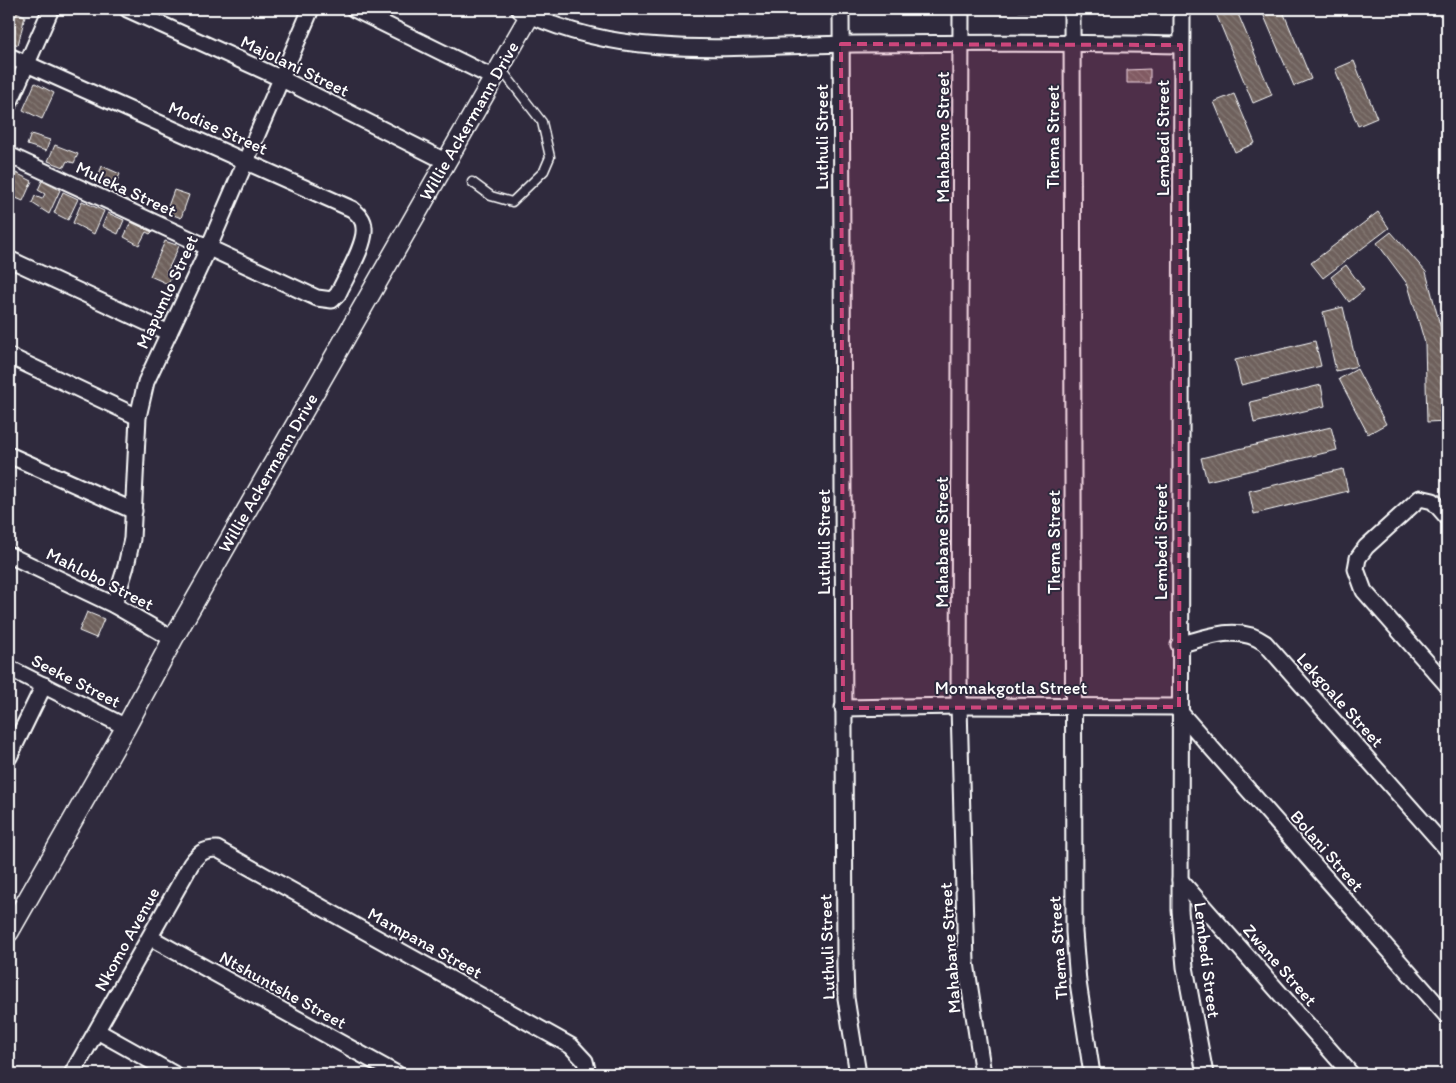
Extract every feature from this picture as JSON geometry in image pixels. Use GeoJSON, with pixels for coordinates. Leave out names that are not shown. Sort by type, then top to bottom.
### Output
{"type":"FeatureCollection","features":[{"type":"Feature","properties":{"kind":"street"},"geometry":{"type":"LineString","coordinates":[[9,104],[51,9]]}},
{"type":"Feature","properties":{"kind":"street","name":"Majolani Street"},"geometry":{"type":"LineString","coordinates":[[127,9],[280,78],[446,161]]}},
{"type":"Feature","properties":{"kind":"street","name":"Mapumlo Street"},"geometry":{"type":"LineString","coordinates":[[114,606],[132,538],[138,417],[146,382],[208,249],[311,9]]}},
{"type":"Feature","properties":{"kind":"street"},"geometry":{"type":"LineString","coordinates":[[354,9],[497,72]]}},
{"type":"Feature","properties":{"kind":"street","name":"Luthuli Street"},"geometry":{"type":"LineString","coordinates":[[840,9],[844,968],[846,998],[858,1074]]}},
{"type":"Feature","properties":{"kind":"street","name":"Mahabane Street"},"geometry":{"type":"LineString","coordinates":[[961,9],[959,706],[966,963],[983,1074]]}},
{"type":"Feature","properties":{"kind":"street","name":"Thema Street"},"geometry":{"type":"LineString","coordinates":[[1072,9],[1074,932],[1082,1019],[1092,1074]]}},
{"type":"Feature","properties":{"kind":"street","name":"Lembedi Street"},"geometry":{"type":"LineString","coordinates":[[1182,9],[1179,645],[1181,931],[1185,967],[1206,1074]]}},
{"type":"Feature","properties":{"kind":"street"},"geometry":{"type":"LineString","coordinates":[[529,11],[547,23],[585,34],[669,47],[762,48],[841,44],[1072,42],[1181,45]]}},
{"type":"Feature","properties":{"kind":"street","name":"Willie Ackermann Drive"},"geometry":{"type":"LineString","coordinates":[[9,932],[126,727],[173,639],[497,72],[529,11]]}},
{"type":"Feature","properties":{"kind":"street","name":"Modise Street"},"geometry":{"type":"LineString","coordinates":[[9,56],[352,208],[359,215],[364,226],[364,232],[338,294],[332,300],[309,294]]}},
{"type":"Feature","properties":{"kind":"street","name":"Muleka Street"},"geometry":{"type":"LineString","coordinates":[[9,154],[208,249],[309,294]]}},
{"type":"Feature","properties":{"kind":"street"},"geometry":{"type":"LineString","coordinates":[[9,259],[169,333]]}},
{"type":"Feature","properties":{"kind":"street"},"geometry":{"type":"LineString","coordinates":[[9,356],[138,417]]}},
{"type":"Feature","properties":{"kind":"street"},"geometry":{"type":"LineString","coordinates":[[9,455],[134,511]]}},
{"type":"Feature","properties":{"kind":"street"},"geometry":{"type":"LineString","coordinates":[[1447,517],[1433,501],[1420,498],[1366,546],[1358,558],[1356,568],[1364,591],[1447,685]]}},
{"type":"Feature","properties":{"kind":"street","name":"Mahlobo Street"},"geometry":{"type":"LineString","coordinates":[[9,555],[114,606],[173,639]]}},
{"type":"Feature","properties":{"kind":"street","name":"Lekgoale Street"},"geometry":{"type":"LineString","coordinates":[[1179,645],[1218,634],[1238,632],[1257,637],[1265,643],[1447,849]]}},
{"type":"Feature","properties":{"kind":"street","name":"Seeke Street"},"geometry":{"type":"LineString","coordinates":[[9,668],[126,727]]}},
{"type":"Feature","properties":{"kind":"street"},"geometry":{"type":"LineString","coordinates":[[9,757],[44,685]]}},
{"type":"Feature","properties":{"kind":"street","name":"Monnakgotla Street"},"geometry":{"type":"LineString","coordinates":[[843,708],[959,706],[1179,709]]}},
{"type":"Feature","properties":{"kind":"street","name":"Bolani Street"},"geometry":{"type":"LineString","coordinates":[[1179,709],[1447,1016]]}},
{"type":"Feature","properties":{"kind":"street","name":"Nkomo Avenue"},"geometry":{"type":"LineString","coordinates":[[72,1074],[197,855],[206,850],[217,849],[231,856]]}},
{"type":"Feature","properties":{"kind":"street","name":"Mampana Street"},"geometry":{"type":"LineString","coordinates":[[231,856],[571,1046],[585,1062],[588,1074]]}},
{"type":"Feature","properties":{"kind":"street","name":"Zwane Street"},"geometry":{"type":"LineString","coordinates":[[1180,880],[1351,1074]]}},
{"type":"Feature","properties":{"kind":"street","name":"Ntshuntshe Street"},"geometry":{"type":"LineString","coordinates":[[151,938],[397,1074]]}},
{"type":"Feature","properties":{"kind":"street"},"geometry":{"type":"LineString","coordinates":[[97,1031],[174,1074]]}},
{"type":"Feature","properties":{"kind":"lane"},"geometry":{"type":"LineString","coordinates":[[472,182],[491,196],[512,202],[544,171],[550,157],[542,122],[497,72]]}},
{"type":"Feature","properties":{"kind":"highlighted area"},"geometry":{"type":"Polygon","coordinates":[[[841,44],[1181,45],[1179,707],[843,708],[841,44]]]}},
{"type":"Feature","properties":{"kind":"building"},"geometry":{"type":"Polygon","coordinates":[[[1019,9],[1036,9],[1036,11],[1019,11],[1019,9]]]}},
{"type":"Feature","properties":{"kind":"building"},"geometry":{"type":"Polygon","coordinates":[[[1214,9],[1236,9],[1272,95],[1253,103],[1214,9]]]}},
{"type":"Feature","properties":{"kind":"building"},"geometry":{"type":"Polygon","coordinates":[[[1261,9],[1282,9],[1311,79],[1294,86],[1261,9]]]}},
{"type":"Feature","properties":{"kind":"building"},"geometry":{"type":"Polygon","coordinates":[[[13,11],[25,16],[18,45],[9,41],[9,20],[13,11]]]}},
{"type":"Feature","properties":{"kind":"building"},"geometry":{"type":"Polygon","coordinates":[[[1354,61],[1377,118],[1358,126],[1335,69],[1354,61]]]}},
{"type":"Feature","properties":{"kind":"building"},"geometry":{"type":"Polygon","coordinates":[[[1150,69],[1150,83],[1127,83],[1127,70],[1150,69]]]}},
{"type":"Feature","properties":{"kind":"building"},"geometry":{"type":"Polygon","coordinates":[[[35,83],[54,93],[42,119],[23,110],[35,83]]]}},
{"type":"Feature","properties":{"kind":"building"},"geometry":{"type":"Polygon","coordinates":[[[1234,94],[1255,143],[1235,152],[1214,102],[1234,94]]]}},
{"type":"Feature","properties":{"kind":"building"},"geometry":{"type":"Polygon","coordinates":[[[31,134],[50,140],[46,151],[27,145],[31,134]]]}},
{"type":"Feature","properties":{"kind":"building"},"geometry":{"type":"Polygon","coordinates":[[[55,145],[78,154],[74,163],[67,161],[64,167],[48,161],[55,145]]]}},
{"type":"Feature","properties":{"kind":"building"},"geometry":{"type":"Polygon","coordinates":[[[102,166],[120,174],[115,186],[97,179],[102,166]]]}},
{"type":"Feature","properties":{"kind":"building"},"geometry":{"type":"Polygon","coordinates":[[[16,173],[32,181],[23,201],[9,195],[9,189],[16,173]]]}},
{"type":"Feature","properties":{"kind":"building"},"geometry":{"type":"Polygon","coordinates":[[[42,181],[60,190],[49,214],[32,203],[35,196],[42,199],[45,194],[38,190],[42,181]]]}},
{"type":"Feature","properties":{"kind":"building"},"geometry":{"type":"Polygon","coordinates":[[[174,190],[189,195],[181,218],[166,212],[174,190]]]}},
{"type":"Feature","properties":{"kind":"building"},"geometry":{"type":"Polygon","coordinates":[[[63,192],[78,199],[68,220],[54,213],[63,192]]]}},
{"type":"Feature","properties":{"kind":"building"},"geometry":{"type":"Polygon","coordinates":[[[82,201],[104,211],[94,234],[73,223],[82,201]]]}},
{"type":"Feature","properties":{"kind":"building"},"geometry":{"type":"Polygon","coordinates":[[[1378,212],[1389,228],[1323,278],[1311,263],[1378,212]]]}},
{"type":"Feature","properties":{"kind":"building"},"geometry":{"type":"Polygon","coordinates":[[[108,213],[124,220],[118,234],[102,226],[108,213]]]}},
{"type":"Feature","properties":{"kind":"building"},"geometry":{"type":"Polygon","coordinates":[[[131,222],[152,232],[150,234],[146,232],[139,245],[124,237],[131,222]]]}},
{"type":"Feature","properties":{"kind":"building"},"geometry":{"type":"Polygon","coordinates":[[[1391,232],[1426,272],[1446,348],[1447,421],[1427,422],[1425,343],[1408,285],[1377,243],[1391,232]]]}},
{"type":"Feature","properties":{"kind":"building"},"geometry":{"type":"Polygon","coordinates":[[[165,241],[179,246],[166,274],[172,276],[168,284],[150,276],[165,241]]]}},
{"type":"Feature","properties":{"kind":"building"},"geometry":{"type":"Polygon","coordinates":[[[1346,265],[1364,290],[1349,302],[1331,277],[1346,265]]]}},
{"type":"Feature","properties":{"kind":"building"},"geometry":{"type":"Polygon","coordinates":[[[1343,307],[1357,366],[1336,371],[1323,312],[1343,307]]]}},
{"type":"Feature","properties":{"kind":"building"},"geometry":{"type":"Polygon","coordinates":[[[1315,341],[1321,366],[1241,385],[1235,360],[1315,341]]]}},
{"type":"Feature","properties":{"kind":"building"},"geometry":{"type":"Polygon","coordinates":[[[1357,369],[1386,424],[1368,434],[1339,379],[1357,369]]]}},
{"type":"Feature","properties":{"kind":"building"},"geometry":{"type":"Polygon","coordinates":[[[1321,385],[1325,406],[1254,423],[1250,402],[1321,385]]]}},
{"type":"Feature","properties":{"kind":"building"},"geometry":{"type":"Polygon","coordinates":[[[1331,427],[1337,450],[1207,481],[1201,458],[1331,427]]]}},
{"type":"Feature","properties":{"kind":"building"},"geometry":{"type":"Polygon","coordinates":[[[1343,469],[1348,491],[1254,514],[1249,491],[1343,469]]]}},
{"type":"Feature","properties":{"kind":"building"},"geometry":{"type":"Polygon","coordinates":[[[87,612],[104,619],[96,638],[79,631],[87,612]]]}}]}
